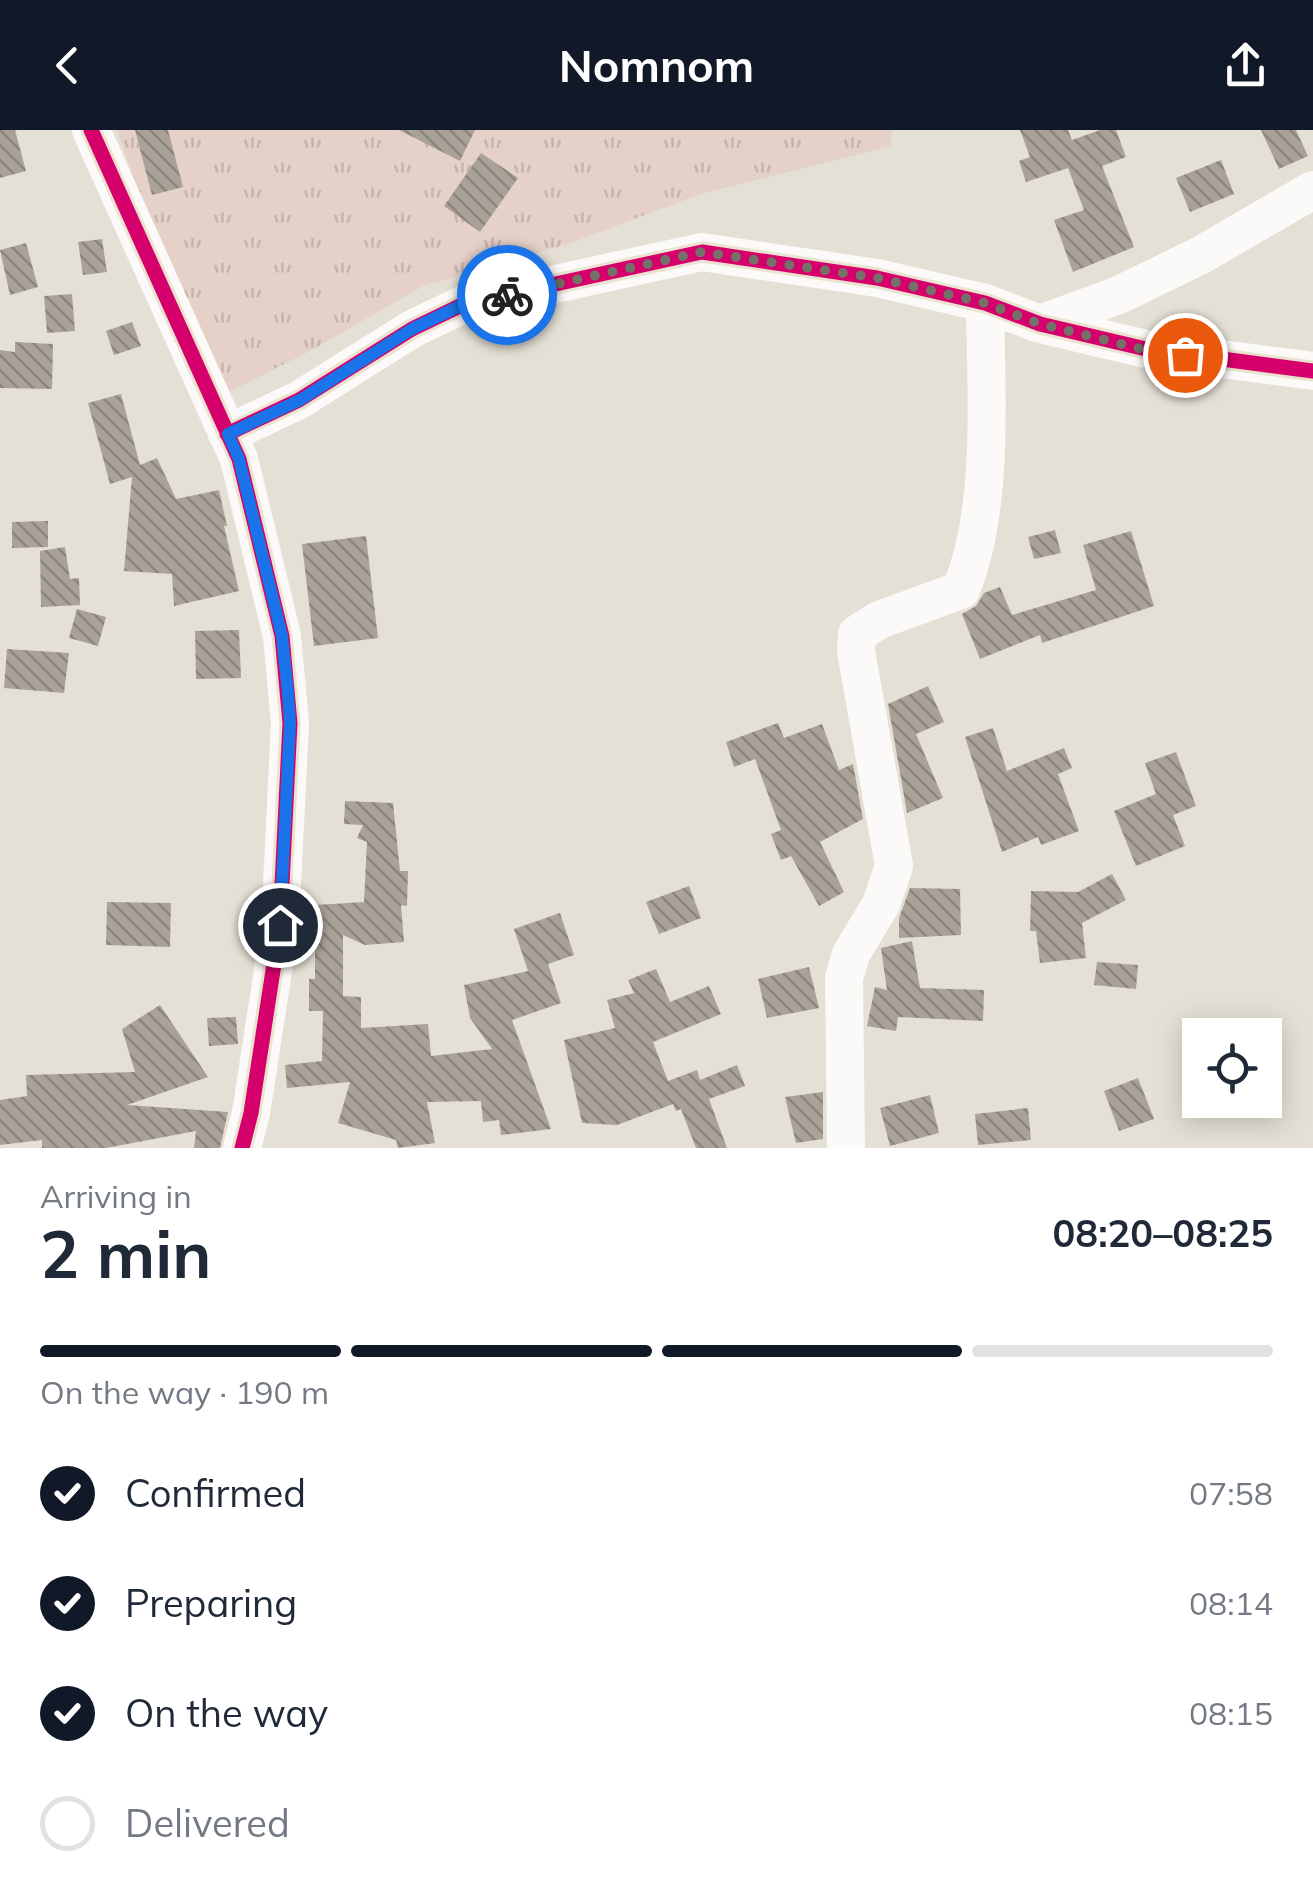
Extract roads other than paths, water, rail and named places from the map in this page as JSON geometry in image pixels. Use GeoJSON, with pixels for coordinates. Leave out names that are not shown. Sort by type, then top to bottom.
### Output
{"type":"FeatureCollection","features":[{"type":"Feature","properties":{"kind":"street"},"geometry":{"type":"LineString","coordinates":[[91,130],[239,459],[282,636],[290,723],[280,925],[242,1148]]}},
{"type":"Feature","properties":{"kind":"street"},"geometry":{"type":"LineString","coordinates":[[1040,324],[1118,295],[1201,255],[1313,190]]}},
{"type":"Feature","properties":{"kind":"street"},"geometry":{"type":"LineString","coordinates":[[228,434],[300,400],[412,329],[464,304],[702,252],[877,278],[985,303],[1040,324],[1146,350],[1313,371]]}},
{"type":"Feature","properties":{"kind":"street"},"geometry":{"type":"LineString","coordinates":[[846,1148],[844,978],[850,954],[881,904],[894,866],[856,651],[858,634],[878,620],[961,590],[967,575],[984,488],[985,303]]}}]}
